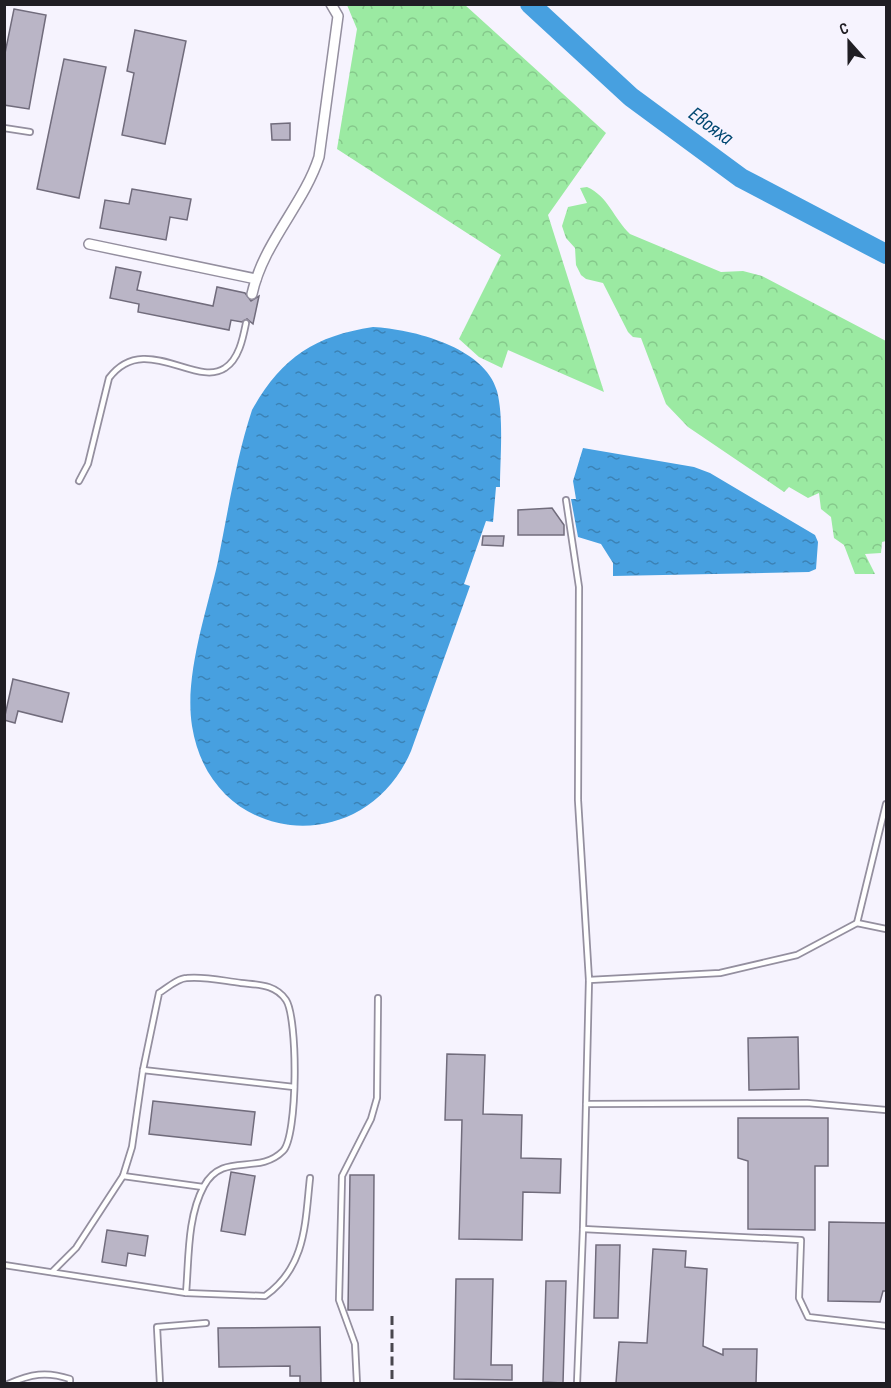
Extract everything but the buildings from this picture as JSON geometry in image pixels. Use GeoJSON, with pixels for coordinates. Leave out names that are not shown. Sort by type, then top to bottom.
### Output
{"type":"FeatureCollection","features":[{"type":"Feature","properties":{"kind":"street"},"geometry":{"type":"LineString","coordinates":[[252,294],[256,279],[286,217],[313,176],[319,156],[338,16],[331,4]]}},
{"type":"Feature","properties":{"kind":"street"},"geometry":{"type":"LineString","coordinates":[[89,244],[256,279]]}},
{"type":"Feature","properties":{"kind":"lane"},"geometry":{"type":"LineString","coordinates":[[4,128],[30,132]]}},
{"type":"Feature","properties":{"kind":"lane"},"geometry":{"type":"LineString","coordinates":[[79,481],[88,464],[110,378],[117,368],[139,358],[209,372],[224,369],[234,360],[246,323]]}},
{"type":"Feature","properties":{"kind":"lane"},"geometry":{"type":"LineString","coordinates":[[566,500],[579,587],[578,800],[589,980],[584,1228],[577,1383]]}},
{"type":"Feature","properties":{"kind":"lane"},"geometry":{"type":"LineString","coordinates":[[857,923],[886,804]]}},
{"type":"Feature","properties":{"kind":"lane"},"geometry":{"type":"LineString","coordinates":[[589,980],[720,973],[797,955],[857,923],[886,929]]}},
{"type":"Feature","properties":{"kind":"lane"},"geometry":{"type":"LineString","coordinates":[[52,1272],[76,1248],[123,1176],[132,1147],[142,1070],[159,993],[185,978],[271,986],[286,1000],[292,1024],[294,1087],[289,1138],[283,1151],[256,1164],[226,1166],[214,1172],[203,1187],[194,1214],[186,1293]]}},
{"type":"Feature","properties":{"kind":"lane"},"geometry":{"type":"LineString","coordinates":[[357,1383],[355,1344],[339,1300],[342,1176],[370,1119],[377,1098],[378,998]]}},
{"type":"Feature","properties":{"kind":"lane"},"geometry":{"type":"LineString","coordinates":[[142,1070],[294,1087]]}},
{"type":"Feature","properties":{"kind":"lane"},"geometry":{"type":"LineString","coordinates":[[586,1104],[807,1103],[886,1110]]}},
{"type":"Feature","properties":{"kind":"lane"},"geometry":{"type":"LineString","coordinates":[[123,1176],[203,1187]]}},
{"type":"Feature","properties":{"kind":"lane"},"geometry":{"type":"LineString","coordinates":[[4,1265],[186,1293],[265,1296],[288,1276],[303,1239],[310,1178]]}},
{"type":"Feature","properties":{"kind":"lane"},"geometry":{"type":"LineString","coordinates":[[584,1228],[801,1240],[799,1298],[808,1317],[886,1326]]}},
{"type":"Feature","properties":{"kind":"lane"},"geometry":{"type":"LineString","coordinates":[[160,1383],[157,1327],[206,1323]]}},
{"type":"Feature","properties":{"kind":"lane"},"geometry":{"type":"LineString","coordinates":[[8,1383],[28,1375],[48,1372],[70,1379],[70,1383]]}},
{"type":"Feature","properties":{"kind":"green space"},"geometry":{"type":"Polygon","coordinates":[[[347,5],[465,5],[606,133],[548,215],[604,392],[508,350],[502,368],[479,357],[459,339],[501,255],[337,149],[357,29],[347,5]]]}},
{"type":"Feature","properties":{"kind":"green space"},"geometry":{"type":"Polygon","coordinates":[[[587,187],[606,202],[630,234],[721,272],[743,271],[762,276],[886,341],[886,541],[882,542],[881,553],[865,554],[875,574],[855,574],[844,545],[834,538],[831,517],[821,509],[819,493],[808,498],[789,487],[784,492],[688,427],[666,404],[641,338],[633,337],[628,332],[603,283],[586,279],[581,275],[576,265],[575,248],[566,238],[562,226],[568,207],[587,203],[580,188],[587,187]]]}},
{"type":"Feature","properties":{"kind":"water"},"geometry":{"type":"Polygon","coordinates":[[[373,327],[407,332],[445,343],[478,363],[490,376],[497,391],[500,413],[500,487],[496,487],[493,522],[486,521],[464,584],[470,586],[411,751],[389,786],[360,811],[326,823],[291,825],[257,816],[228,796],[205,766],[192,726],[190,706],[194,665],[237,466],[252,410],[275,376],[301,352],[333,336],[373,327]]]}},
{"type":"Feature","properties":{"kind":"water"},"geometry":{"type":"Polygon","coordinates":[[[583,448],[694,467],[710,473],[815,535],[818,542],[816,569],[809,572],[613,576],[613,563],[601,544],[578,537],[571,499],[576,499],[573,481],[583,448]]]}},
{"type":"Feature","properties":{"kind":"waterway","name":"Евояха"},"geometry":{"type":"LineString","coordinates":[[530,4],[631,97],[741,178],[886,254]]}},
{"type":"Feature","properties":{"kind":"railway"},"geometry":{"type":"LineString","coordinates":[[392,1316],[392,1384]]}}]}
